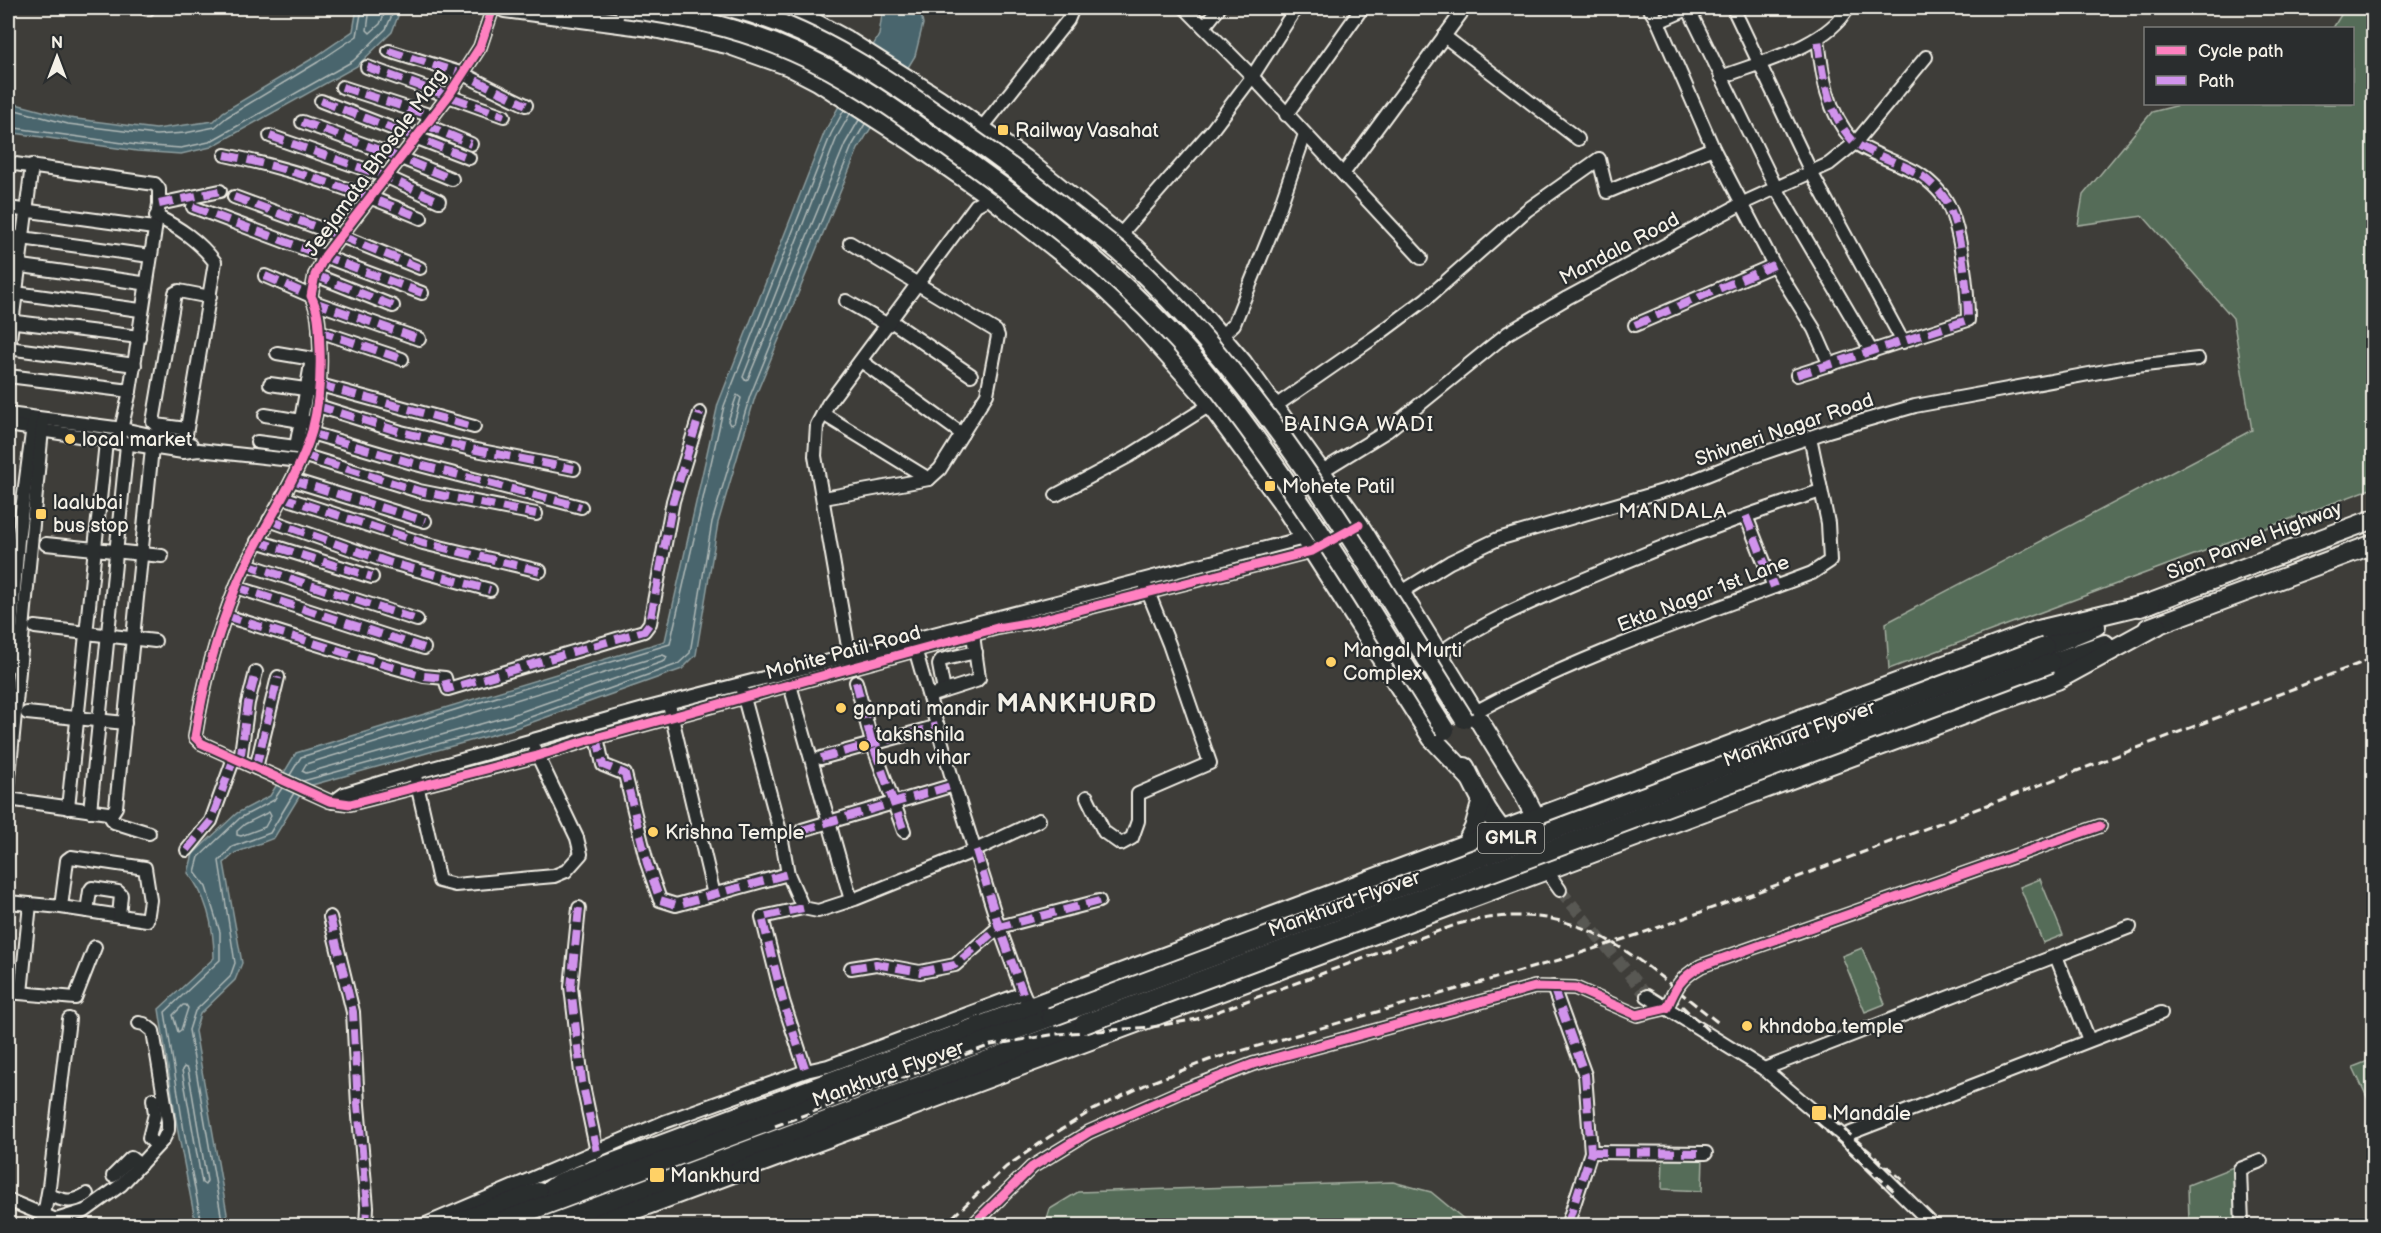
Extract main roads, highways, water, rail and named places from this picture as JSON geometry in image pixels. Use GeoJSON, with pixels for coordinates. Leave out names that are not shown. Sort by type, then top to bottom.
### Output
{"type":"FeatureCollection","features":[{"type":"Feature","properties":{"kind":"highway"},"geometry":{"type":"LineString","coordinates":[[505,8],[650,27],[737,47],[789,66],[818,81],[911,141],[990,197],[1101,285],[1175,361],[1210,405],[1281,501],[1432,738],[1470,778]]}},
{"type":"Feature","properties":{"kind":"highway","name":"GMLR"},"geometry":{"type":"LineString","coordinates":[[624,8],[652,11],[731,29],[795,52],[827,68],[993,180],[1112,273],[1194,358],[1281,473],[1332,549],[1445,730],[1482,800],[1502,831],[1546,870]]}},
{"type":"Feature","properties":{"kind":"highway"},"geometry":{"type":"LineString","coordinates":[[650,27],[653,8]]}},
{"type":"Feature","properties":{"kind":"highway"},"geometry":{"type":"LineString","coordinates":[[733,8],[795,29],[839,51],[931,110],[1015,169],[1126,257],[1210,344],[1291,451],[1469,716]]}},
{"type":"Feature","properties":{"kind":"highway"},"geometry":{"type":"LineString","coordinates":[[777,8],[809,20],[846,39],[939,99],[1024,159],[1120,235],[1168,280],[1221,336],[1322,471],[1438,654],[1469,716]]}},
{"type":"Feature","properties":{"kind":"highway","name":"Sion Panvel Highway"},"geometry":{"type":"LineString","coordinates":[[2151,603],[2373,519]]}},
{"type":"Feature","properties":{"kind":"highway"},"geometry":{"type":"LineString","coordinates":[[591,1226],[2058,680],[2158,625],[2373,544]]}},
{"type":"Feature","properties":{"kind":"highway"},"geometry":{"type":"LineString","coordinates":[[565,1199],[828,1074],[1026,1000],[1049,1009],[1466,844],[2038,630],[2151,603]]}},
{"type":"Feature","properties":{"kind":"highway","name":"Mankhurd Flyover"},"geometry":{"type":"LineString","coordinates":[[515,1208],[565,1199],[1083,1024],[2048,655],[2151,603]]}},
{"type":"Feature","properties":{"kind":"highway","name":"Mankhurd Flyover"},"geometry":{"type":"LineString","coordinates":[[546,1226],[565,1199],[1004,1035],[1049,1009],[2048,655],[2158,625]]}},
{"type":"Feature","properties":{"kind":"highway","name":"GMLR"},"geometry":{"type":"LineString","coordinates":[[1469,716],[1520,787],[1536,818],[1546,870]]}},
{"type":"Feature","properties":{"kind":"highway"},"geometry":{"type":"LineString","coordinates":[[1466,844],[1474,828],[1482,800]]}},
{"type":"Feature","properties":{"kind":"highway"},"geometry":{"type":"LineString","coordinates":[[446,1226],[515,1208]]}},
{"type":"Feature","properties":{"kind":"highway"},"geometry":{"type":"LineString","coordinates":[[489,1226],[515,1208]]}},
{"type":"Feature","properties":{"kind":"water"},"geometry":{"type":"Polygon","coordinates":[[[357,8],[401,8],[392,32],[357,66],[211,147],[181,154],[137,151],[8,132],[8,102],[69,118],[156,129],[214,121],[223,112],[315,57],[353,31],[357,8]]]}},
{"type":"Feature","properties":{"kind":"water"},"geometry":{"type":"Polygon","coordinates":[[[883,8],[920,8],[923,24],[915,56],[858,149],[755,397],[718,523],[696,655],[682,669],[513,729],[305,787],[274,838],[235,853],[224,863],[242,963],[235,980],[200,1014],[195,1031],[229,1225],[196,1225],[178,1132],[159,1009],[214,958],[213,935],[205,903],[188,873],[193,854],[237,813],[270,796],[296,753],[665,641],[718,404],[825,131],[879,35],[883,8]]]}},
{"type":"Feature","properties":{"kind":"tunnel"},"geometry":{"type":"LineString","coordinates":[[1560,890],[1647,996]]}},
{"type":"Feature","properties":{"kind":"railway"},"geometry":{"type":"LineString","coordinates":[[943,1226],[1006,1167],[1049,1137],[1093,1110],[1147,1084],[1209,1060],[1559,960],[1637,935],[1782,883],[2374,658]]}},
{"type":"Feature","properties":{"kind":"railway"},"geometry":{"type":"LineString","coordinates":[[775,1126],[991,1045],[1057,1034],[1152,1027],[1197,1019],[1458,924],[1501,917],[1538,917],[1571,924],[1602,937],[1659,975],[1720,1024]]}},
{"type":"Feature","properties":{"kind":"railway"},"geometry":{"type":"LineString","coordinates":[[1672,997],[1711,1033]]}},
{"type":"Feature","properties":{"kind":"railway"},"geometry":{"type":"LineString","coordinates":[[1824,1112],[1906,1183]]}},
{"type":"Feature","properties":{"kind":"railway"},"geometry":{"type":"LineString","coordinates":[[1816,1122],[1896,1193]]}},
{"type":"Feature","properties":{"kind":"place","name":"Railway Vasahat"},"geometry":{"type":"Point","coordinates":[1003,130]}},
{"type":"Feature","properties":{"kind":"place","name":"local market"},"geometry":{"type":"Point","coordinates":[70,439]}},
{"type":"Feature","properties":{"kind":"place","name":"Mohete Patil"},"geometry":{"type":"Point","coordinates":[1270,486]}},
{"type":"Feature","properties":{"kind":"place","name":"laalubai bus stop"},"geometry":{"type":"Point","coordinates":[41,514]}},
{"type":"Feature","properties":{"kind":"place","name":"Mangal Murti Complex"},"geometry":{"type":"Point","coordinates":[1331,662]}},
{"type":"Feature","properties":{"kind":"place","name":"ganpati mandir"},"geometry":{"type":"Point","coordinates":[841,708]}},
{"type":"Feature","properties":{"kind":"place","name":"takshshila budh vihar"},"geometry":{"type":"Point","coordinates":[864,746]}},
{"type":"Feature","properties":{"kind":"place","name":"Krishna Temple"},"geometry":{"type":"Point","coordinates":[653,832]}},
{"type":"Feature","properties":{"kind":"place","name":"khndoba temple"},"geometry":{"type":"Point","coordinates":[1747,1026]}},
{"type":"Feature","properties":{"kind":"place","name":"Mandale"},"geometry":{"type":"Point","coordinates":[1819,1113]}},
{"type":"Feature","properties":{"kind":"place","name":"Mankhurd"},"geometry":{"type":"Point","coordinates":[657,1175]}},
{"type":"Feature","properties":{"kind":"district","name":"BAINGA WADI"},"geometry":{"type":"Point","coordinates":[1359,424]}},
{"type":"Feature","properties":{"kind":"district","name":"MANDALA"},"geometry":{"type":"Point","coordinates":[1673,511]}},
{"type":"Feature","properties":{"kind":"district","name":"MANKHURD"},"geometry":{"type":"Point","coordinates":[1077,703]}}]}
